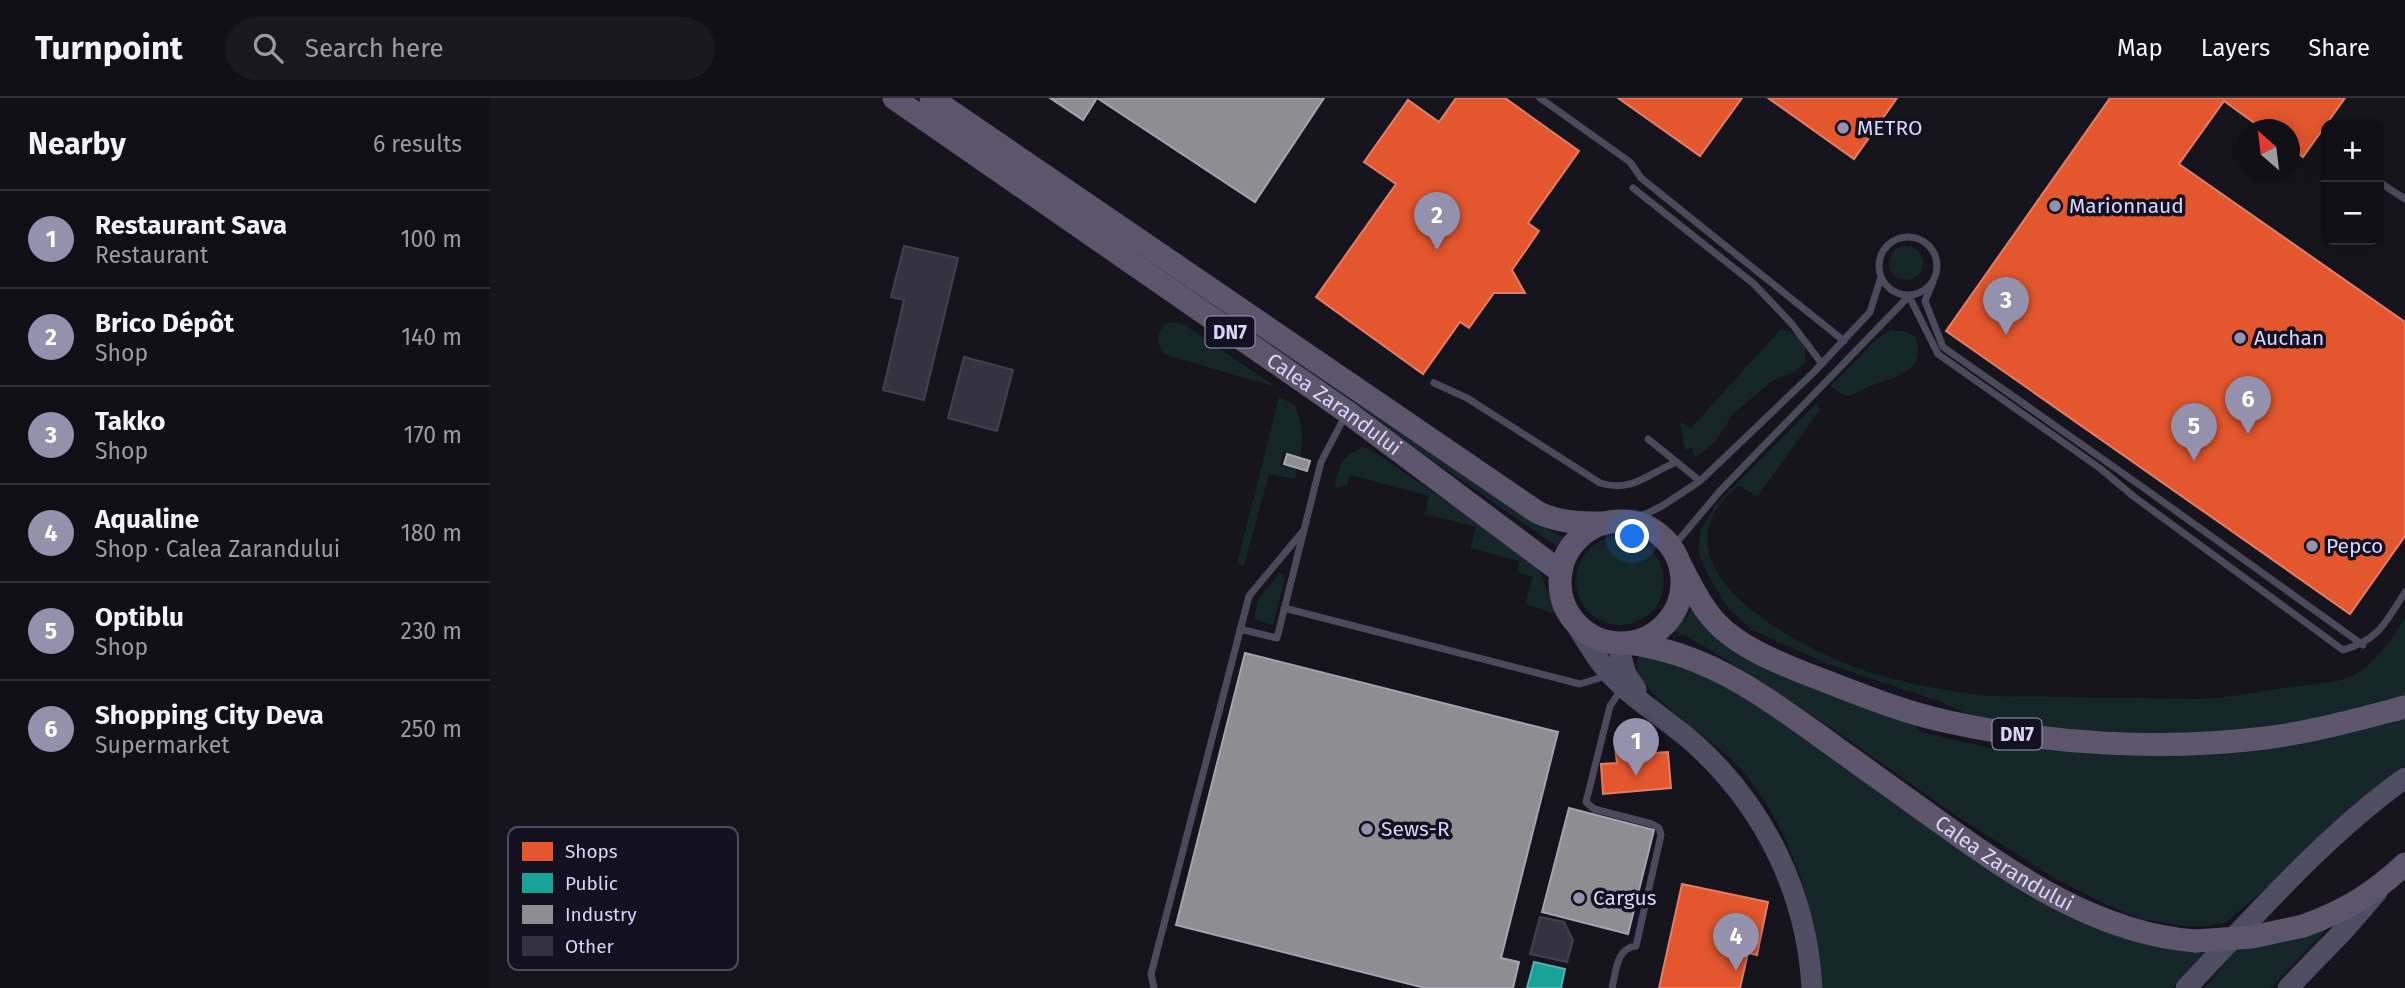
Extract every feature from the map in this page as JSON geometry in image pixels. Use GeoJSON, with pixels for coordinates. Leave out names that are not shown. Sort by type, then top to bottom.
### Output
{"type":"FeatureCollection","features":[{"type":"Feature","properties":{"kind":"main road","name":"Calea Zarandului"},"geometry":{"type":"LineString","coordinates":[[894,98],[1348,412],[1561,572]]}},
{"type":"Feature","properties":{"kind":"main road","name":"Calea Zarandului"},"geometry":{"type":"LineString","coordinates":[[931,98],[1536,512],[1570,523],[1642,524],[1659,534],[1676,556],[1714,621],[1732,636],[1794,669],[1879,702],[1947,722],[2016,734],[2104,743],[2194,743],[2265,738],[2335,725],[2405,707]]}},
{"type":"Feature","properties":{"kind":"main road"},"geometry":{"type":"LineString","coordinates":[[1614,522],[1588,530],[1574,542],[1561,572],[1560,589],[1565,606],[1617,680],[1713,761],[1737,787],[1761,821],[1791,883],[1807,945],[1812,988]]}},
{"type":"Feature","properties":{"kind":"main road"},"geometry":{"type":"LineString","coordinates":[[1661,716],[1626,674],[1623,643],[1653,634],[1672,616],[1680,600],[1682,582],[1676,556]]}},
{"type":"Feature","properties":{"kind":"main road","name":"Calea Zarandului"},"geometry":{"type":"LineString","coordinates":[[1574,621],[1589,634],[1681,654],[1745,684],[1972,846],[2029,882],[2090,914],[2146,934],[2196,941],[2252,937],[2303,926],[2352,906],[2383,885],[2405,864]]}},
{"type":"Feature","properties":{"kind":"main road"},"geometry":{"type":"LineString","coordinates":[[2186,988],[2247,921],[2341,831],[2405,778]]}},
{"type":"Feature","properties":{"kind":"main road"},"geometry":{"type":"LineString","coordinates":[[2288,988],[2383,885]]}},
{"type":"Feature","properties":{"kind":"lane"},"geometry":{"type":"LineString","coordinates":[[1541,98],[1630,162],[1640,178],[1844,341]]}},
{"type":"Feature","properties":{"kind":"lane"},"geometry":{"type":"LineString","coordinates":[[2384,185],[2405,199]]}},
{"type":"Feature","properties":{"kind":"lane"},"geometry":{"type":"LineString","coordinates":[[1633,188],[1754,284],[1779,308],[1822,364]]}},
{"type":"Feature","properties":{"kind":"lane"},"geometry":{"type":"LineString","coordinates":[[1614,522],[1648,513],[1700,481],[1822,364],[1870,312],[1881,277],[1879,264],[1885,249],[1897,239],[1914,237],[1933,251],[1938,267],[1925,301],[1943,347],[2362,645]]}},
{"type":"Feature","properties":{"kind":"lane"},"geometry":{"type":"LineString","coordinates":[[1881,277],[1895,292],[1909,296],[1938,354],[2101,469],[2133,496],[2343,650],[2362,645],[2380,630],[2405,592]]}},
{"type":"Feature","properties":{"kind":"lane"},"geometry":{"type":"LineString","coordinates":[[1676,556],[1702,510],[1729,481],[1909,296],[1927,289],[1933,282]]}},
{"type":"Feature","properties":{"kind":"lane"},"geometry":{"type":"LineString","coordinates":[[1434,383],[1467,398],[1600,483],[1630,486],[1677,462]]}},
{"type":"Feature","properties":{"kind":"lane"},"geometry":{"type":"LineString","coordinates":[[1240,629],[1277,638],[1321,462],[1348,412]]}},
{"type":"Feature","properties":{"kind":"lane"},"geometry":{"type":"LineString","coordinates":[[1648,439],[1700,481]]}},
{"type":"Feature","properties":{"kind":"lane"},"geometry":{"type":"LineString","coordinates":[[1154,988],[1151,974],[1249,596],[1304,530]]}},
{"type":"Feature","properties":{"kind":"lane"},"geometry":{"type":"LineString","coordinates":[[1284,608],[1580,684],[1617,680],[1586,802],[1594,810],[1652,824],[1659,828],[1661,835],[1636,946],[1627,948],[1620,956],[1612,988]]}},
{"type":"Feature","properties":{"kind":"shaded area"},"geometry":{"type":"Polygon","coordinates":[[[945,122],[1073,201],[1569,541],[1562,550],[945,122]]]}},
{"type":"Feature","properties":{"kind":"shaded area"},"geometry":{"type":"Polygon","coordinates":[[[1906,246],[1918,251],[1923,263],[1918,275],[1906,280],[1894,275],[1889,263],[1894,251],[1906,246]]]}},
{"type":"Feature","properties":{"kind":"shaded area"},"geometry":{"type":"Polygon","coordinates":[[[1169,322],[1185,325],[1276,387],[1166,355],[1158,337],[1161,329],[1169,322]]]}},
{"type":"Feature","properties":{"kind":"shaded area"},"geometry":{"type":"Polygon","coordinates":[[[1781,329],[1797,334],[1805,343],[1805,363],[1794,372],[1772,381],[1732,415],[1716,441],[1695,458],[1692,448],[1685,450],[1680,422],[1691,428],[1781,329]]]}},
{"type":"Feature","properties":{"kind":"shaded area"},"geometry":{"type":"Polygon","coordinates":[[[1891,330],[1907,332],[1915,337],[1918,357],[1908,370],[1853,394],[1842,394],[1831,386],[1874,341],[1891,330]]]}},
{"type":"Feature","properties":{"kind":"shaded area"},"geometry":{"type":"Polygon","coordinates":[[[1279,397],[1295,405],[1301,424],[1300,457],[1284,452],[1280,465],[1297,470],[1295,479],[1269,474],[1244,566],[1237,564],[1279,397]]]}},
{"type":"Feature","properties":{"kind":"shaded area"},"geometry":{"type":"Polygon","coordinates":[[[1817,403],[1820,410],[1757,497],[1739,485],[1713,515],[1708,545],[1718,574],[1741,601],[1771,625],[1806,645],[1868,672],[1927,687],[1973,694],[2200,699],[2325,683],[2349,677],[2364,669],[2378,656],[2405,617],[2405,705],[2221,738],[1994,726],[1939,701],[1828,664],[1752,630],[1725,604],[1707,573],[1698,551],[1701,529],[1718,502],[1817,403]]]}},
{"type":"Feature","properties":{"kind":"shaded area"},"geometry":{"type":"Polygon","coordinates":[[[1363,447],[1370,449],[1532,560],[1541,574],[1556,614],[1525,604],[1533,577],[1517,572],[1519,561],[1470,548],[1476,527],[1425,514],[1429,496],[1350,475],[1347,485],[1337,488],[1335,482],[1344,460],[1363,447]]]}},
{"type":"Feature","properties":{"kind":"shaded area"},"geometry":{"type":"Polygon","coordinates":[[[1620,537],[1637,541],[1651,550],[1660,564],[1664,581],[1660,598],[1651,612],[1637,621],[1620,625],[1603,621],[1589,612],[1580,598],[1576,581],[1580,564],[1589,550],[1603,541],[1620,537]]]}},
{"type":"Feature","properties":{"kind":"shaded area"},"geometry":{"type":"Polygon","coordinates":[[[1280,573],[1284,576],[1284,582],[1273,625],[1254,619],[1258,599],[1280,573]]]}},
{"type":"Feature","properties":{"kind":"shaded area"},"geometry":{"type":"Polygon","coordinates":[[[1695,601],[1701,617],[1913,721],[1920,732],[2003,751],[2039,746],[2130,752],[2405,715],[2405,764],[2328,827],[2270,885],[2226,922],[2209,926],[2185,926],[2141,919],[2054,878],[1952,813],[1836,731],[1707,648],[1683,634],[1672,631],[1687,617],[1695,601]]]}},
{"type":"Feature","properties":{"kind":"shaded area"},"geometry":{"type":"Polygon","coordinates":[[[1641,654],[1703,666],[1995,865],[2208,950],[2172,988],[1822,988],[1814,926],[1806,895],[1782,833],[1748,778],[1728,756],[1669,708],[1648,687],[1640,676],[1636,663],[1641,654]]]}},
{"type":"Feature","properties":{"kind":"shaded area"},"geometry":{"type":"Polygon","coordinates":[[[2337,919],[2271,988],[2204,988],[2241,944],[2337,919]]]}},
{"type":"Feature","properties":{"kind":"building: Shops"},"geometry":{"type":"Polygon","coordinates":[[[1456,98],[1505,98],[1579,151],[1528,223],[1539,231],[1512,270],[1525,293],[1494,293],[1469,328],[1460,322],[1423,374],[1316,297],[1396,184],[1364,162],[1408,100],[1439,122],[1456,98]]]}},
{"type":"Feature","properties":{"kind":"building: Shops"},"geometry":{"type":"Polygon","coordinates":[[[1618,98],[1742,98],[1700,156],[1618,98]]]}},
{"type":"Feature","properties":{"kind":"building: Shops","name":"METRO"},"geometry":{"type":"Polygon","coordinates":[[[1768,98],[1897,98],[1854,159],[1768,98]]]}},
{"type":"Feature","properties":{"kind":"building: Shops"},"geometry":{"type":"Polygon","coordinates":[[[2110,98],[2345,98],[2330,119],[2321,119],[2321,132],[2303,157],[2300,155],[2300,119],[2249,119],[2224,101],[2179,164],[2405,322],[2405,536],[2350,614],[1946,331],[2110,98]]]}},
{"type":"Feature","properties":{"kind":"building: Shops"},"geometry":{"type":"Polygon","coordinates":[[[1652,744],[1653,753],[1668,752],[1671,788],[1603,794],[1601,764],[1617,763],[1615,747],[1652,744]]]}},
{"type":"Feature","properties":{"kind":"building: Shops"},"geometry":{"type":"Polygon","coordinates":[[[1682,884],[1768,902],[1757,955],[1748,953],[1740,988],[1659,988],[1682,884]]]}},
{"type":"Feature","properties":{"kind":"building: Public"},"geometry":{"type":"Polygon","coordinates":[[[1534,962],[1565,969],[1561,988],[1527,988],[1534,962]]]}},
{"type":"Feature","properties":{"kind":"building: Industry"},"geometry":{"type":"Polygon","coordinates":[[[1050,98],[1097,98],[1083,120],[1050,98]]]}},
{"type":"Feature","properties":{"kind":"building: Industry"},"geometry":{"type":"Polygon","coordinates":[[[1097,98],[1324,98],[1255,202],[1097,98]]]}},
{"type":"Feature","properties":{"kind":"building: Industry"},"geometry":{"type":"Polygon","coordinates":[[[1287,454],[1310,461],[1307,471],[1284,464],[1287,454]]]}},
{"type":"Feature","properties":{"kind":"building: Industry","name":"Sews-R"},"geometry":{"type":"Polygon","coordinates":[[[1245,653],[1558,732],[1501,958],[1519,962],[1513,988],[1425,988],[1176,925],[1245,653]]]}},
{"type":"Feature","properties":{"kind":"building: Industry"},"geometry":{"type":"Polygon","coordinates":[[[1569,808],[1654,830],[1628,934],[1542,912],[1569,808]]]}},
{"type":"Feature","properties":{"kind":"building: Other"},"geometry":{"type":"Polygon","coordinates":[[[904,246],[958,258],[924,400],[883,390],[904,300],[891,297],[904,246]]]}},
{"type":"Feature","properties":{"kind":"building: Other"},"geometry":{"type":"Polygon","coordinates":[[[964,357],[1013,370],[997,431],[948,418],[964,357]]]}},
{"type":"Feature","properties":{"kind":"building: Other"},"geometry":{"type":"Polygon","coordinates":[[[1540,917],[1564,922],[1573,940],[1567,962],[1530,954],[1540,917]]]}},
{"type":"Feature","properties":{"kind":"place","name":"METRO"},"geometry":{"type":"Point","coordinates":[1843,128]}},
{"type":"Feature","properties":{"kind":"place","name":"Marionnaud"},"geometry":{"type":"Point","coordinates":[2055,206]}},
{"type":"Feature","properties":{"kind":"place","name":"Brico Dépôt"},"geometry":{"type":"Point","coordinates":[1437,250]}},
{"type":"Feature","properties":{"kind":"place","name":"Takko"},"geometry":{"type":"Point","coordinates":[2006,335]}},
{"type":"Feature","properties":{"kind":"place","name":"Auchan"},"geometry":{"type":"Point","coordinates":[2240,338]}},
{"type":"Feature","properties":{"kind":"place","name":"Shopping City Deva"},"geometry":{"type":"Point","coordinates":[2248,434]}},
{"type":"Feature","properties":{"kind":"place","name":"Optiblu"},"geometry":{"type":"Point","coordinates":[2194,461]}},
{"type":"Feature","properties":{"kind":"place","name":"Pepco"},"geometry":{"type":"Point","coordinates":[2312,546]}},
{"type":"Feature","properties":{"kind":"place","name":"Restaurant Sava"},"geometry":{"type":"Point","coordinates":[1636,776]}},
{"type":"Feature","properties":{"kind":"place","name":"Sews-R"},"geometry":{"type":"Point","coordinates":[1367,829]}},
{"type":"Feature","properties":{"kind":"place","name":"Cargus"},"geometry":{"type":"Point","coordinates":[1579,898]}},
{"type":"Feature","properties":{"kind":"place","name":"Aqualine"},"geometry":{"type":"Point","coordinates":[1736,971]}}]}
